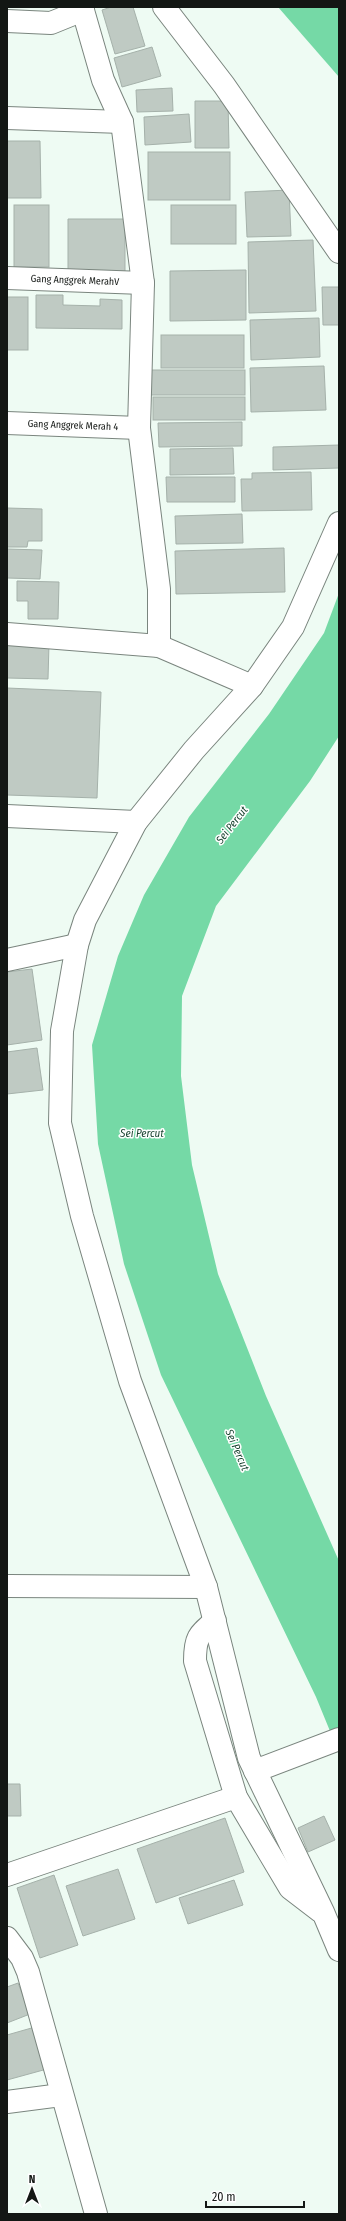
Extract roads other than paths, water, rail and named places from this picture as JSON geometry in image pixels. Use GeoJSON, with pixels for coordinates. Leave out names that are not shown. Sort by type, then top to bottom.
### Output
{"type":"FeatureCollection","features":[{"type":"Feature","properties":{"kind":"street"},"geometry":{"type":"LineString","coordinates":[[164,7],[224,85],[339,252]]}},
{"type":"Feature","properties":{"kind":"street"},"geometry":{"type":"LineString","coordinates":[[7,21],[51,23],[83,8],[103,80],[122,122],[143,283],[139,428],[159,589],[159,646]]}},
{"type":"Feature","properties":{"kind":"street"},"geometry":{"type":"LineString","coordinates":[[7,118],[122,122]]}},
{"type":"Feature","properties":{"kind":"street","name":"Gang Anggrek MerahV"},"geometry":{"type":"LineString","coordinates":[[7,278],[143,283]]}},
{"type":"Feature","properties":{"kind":"street","name":"Gang Anggrek Merah 4"},"geometry":{"type":"LineString","coordinates":[[7,423],[139,428]]}},
{"type":"Feature","properties":{"kind":"street"},"geometry":{"type":"LineString","coordinates":[[339,523],[293,627],[252,686],[194,750],[136,822],[86,920],[77,945],[62,1031],[60,1123],[82,1216],[130,1380],[206,1587],[249,1758],[323,1912],[339,1950]]}},
{"type":"Feature","properties":{"kind":"street"},"geometry":{"type":"LineString","coordinates":[[7,634],[159,646],[252,686]]}},
{"type":"Feature","properties":{"kind":"street"},"geometry":{"type":"LineString","coordinates":[[7,816],[136,822]]}},
{"type":"Feature","properties":{"kind":"street"},"geometry":{"type":"LineString","coordinates":[[7,960],[77,945]]}},
{"type":"Feature","properties":{"kind":"street"},"geometry":{"type":"LineString","coordinates":[[7,1586],[206,1587]]}},
{"type":"Feature","properties":{"kind":"street"},"geometry":{"type":"LineString","coordinates":[[215,1621],[198,1634],[194,1646],[194,1661],[236,1797],[290,1888],[323,1912]]}},
{"type":"Feature","properties":{"kind":"street"},"geometry":{"type":"LineString","coordinates":[[255,1771],[332,1741]]}},
{"type":"Feature","properties":{"kind":"street"},"geometry":{"type":"LineString","coordinates":[[7,1875],[236,1797]]}},
{"type":"Feature","properties":{"kind":"street"},"geometry":{"type":"LineString","coordinates":[[7,1938],[22,1958],[28,1972],[61,2095],[96,2214]]}},
{"type":"Feature","properties":{"kind":"street"},"geometry":{"type":"LineString","coordinates":[[7,2102],[61,2095]]}},
{"type":"Feature","properties":{"kind":"water"},"geometry":{"type":"Polygon","coordinates":[[[278,7],[339,7],[339,77],[278,7]]]}},
{"type":"Feature","properties":{"kind":"water","name":"Sei Percut"},"geometry":{"type":"Polygon","coordinates":[[[339,593],[339,736],[310,781],[216,906],[182,996],[181,1076],[192,1165],[218,1274],[266,1396],[339,1561],[339,1753],[316,1697],[161,1375],[124,1264],[98,1144],[92,1045],[118,956],[144,895],[189,817],[269,714],[324,633],[339,593]]]}}]}
